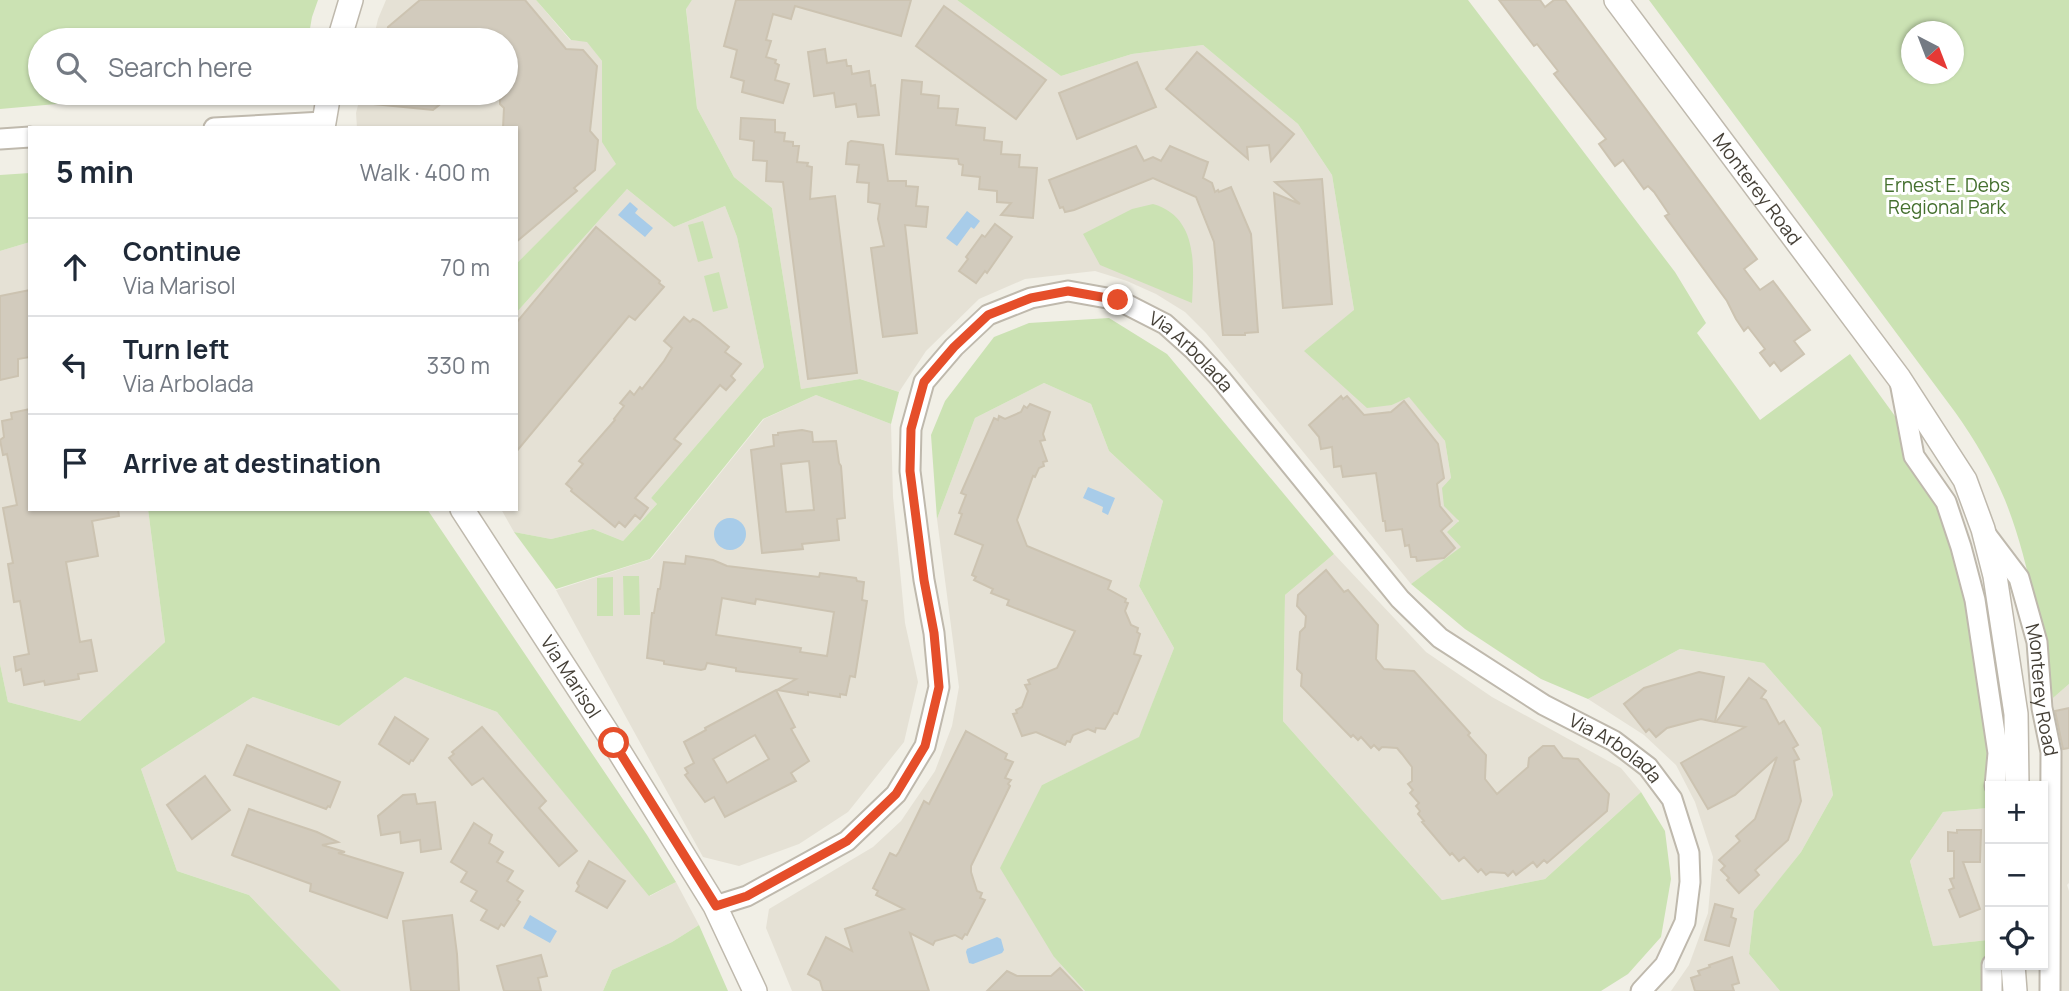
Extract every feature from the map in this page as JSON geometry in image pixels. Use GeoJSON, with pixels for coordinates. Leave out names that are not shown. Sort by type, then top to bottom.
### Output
{"type":"FeatureCollection","features":[{"type":"Feature","properties":{"kind":"street"},"geometry":{"type":"LineString","coordinates":[[343,28],[351,0]]}},
{"type":"Feature","properties":{"kind":"street","name":"Monterey Road"},"geometry":{"type":"LineString","coordinates":[[1616,0],[1899,378],[1965,480],[1983,529],[1995,576],[2016,714],[2017,781]]}},
{"type":"Feature","properties":{"kind":"street"},"geometry":{"type":"LineString","coordinates":[[287,126],[323,125],[327,105]]}},
{"type":"Feature","properties":{"kind":"street"},"geometry":{"type":"LineString","coordinates":[[0,139],[28,137]]}},
{"type":"Feature","properties":{"kind":"street","name":"Via Arbolada"},"geometry":{"type":"LineString","coordinates":[[716,906],[747,896],[847,841],[896,794],[925,746],[939,687],[934,633],[924,580],[910,471],[911,429],[924,382],[954,347],[988,315],[1031,298],[1068,291],[1118,300],[1166,324],[1221,379],[1400,599],[1440,638],[1544,705],[1614,741],[1647,767],[1672,799],[1689,853],[1690,882],[1685,922],[1665,965],[1641,991]]}},
{"type":"Feature","properties":{"kind":"street","name":"Monterey Road"},"geometry":{"type":"LineString","coordinates":[[1899,378],[1914,456],[1946,502],[1975,600],[1998,753],[1995,781]]}},
{"type":"Feature","properties":{"kind":"street","name":"Via Marisol"},"geometry":{"type":"LineString","coordinates":[[463,511],[535,619],[716,906],[755,991]]}},
{"type":"Feature","properties":{"kind":"street","name":"Monterey Road"},"geometry":{"type":"LineString","coordinates":[[1983,529],[2019,578],[2036,642],[2042,708],[2051,752],[2050,991]]}},
{"type":"Feature","properties":{"kind":"street"},"geometry":{"type":"LineString","coordinates":[[1992,970],[1992,991]]}},
{"type":"Feature","properties":{"kind":"street"},"geometry":{"type":"LineString","coordinates":[[2013,970],[2015,991]]}},
{"type":"Feature","properties":{"kind":"shaded area"},"geometry":{"type":"Polygon","coordinates":[[[386,0],[536,0],[570,40],[587,41],[602,61],[602,141],[617,164],[518,262],[518,126],[357,126],[356,113],[358,105],[518,105],[518,28],[376,28],[386,0]]]}},
{"type":"Feature","properties":{"kind":"shaded area"},"geometry":{"type":"Polygon","coordinates":[[[692,0],[957,0],[1061,76],[1132,54],[1203,45],[1298,124],[1332,175],[1354,310],[1392,405],[1409,396],[1445,441],[1462,547],[1411,584],[1206,333],[1185,312],[1156,294],[1095,271],[1025,279],[979,299],[926,351],[899,392],[860,379],[801,389],[772,208],[734,177],[697,108],[686,8],[692,0]]]}},
{"type":"Feature","properties":{"kind":"shaded area"},"geometry":{"type":"Polygon","coordinates":[[[627,189],[674,227],[725,206],[737,237],[764,367],[651,498],[657,504],[623,541],[593,529],[551,539],[514,532],[502,511],[518,511],[518,311],[627,189]]]}},
{"type":"Feature","properties":{"kind":"shaded area"},"geometry":{"type":"Polygon","coordinates":[[[28,243],[28,511],[148,511],[165,642],[80,721],[8,702],[0,664],[0,251],[28,243]]]}},
{"type":"Feature","properties":{"kind":"shaded area"},"geometry":{"type":"Polygon","coordinates":[[[1044,383],[1091,404],[1109,451],[1163,501],[1139,586],[1174,648],[1139,738],[1042,785],[1054,957],[1085,991],[792,991],[766,928],[769,909],[873,847],[901,821],[935,771],[952,726],[959,687],[937,519],[975,418],[1044,383]]]}},
{"type":"Feature","properties":{"kind":"shaded area"},"geometry":{"type":"Polygon","coordinates":[[[816,395],[891,424],[893,497],[905,623],[918,682],[904,742],[848,812],[799,844],[739,866],[703,857],[556,590],[651,559],[764,419],[816,395]]]}},
{"type":"Feature","properties":{"kind":"shaded area"},"geometry":{"type":"Polygon","coordinates":[[[1334,554],[1426,652],[1492,697],[1621,768],[1641,792],[1545,879],[1442,900],[1283,721],[1285,595],[1334,554]]]}},
{"type":"Feature","properties":{"kind":"shaded area"},"geometry":{"type":"Polygon","coordinates":[[[1680,649],[1764,663],[1821,728],[1833,795],[1801,852],[1754,912],[1749,954],[1780,991],[1671,991],[1689,965],[1708,913],[1713,857],[1695,802],[1676,765],[1644,735],[1588,699],[1680,649]]]}},
{"type":"Feature","properties":{"kind":"shaded area"},"geometry":{"type":"Polygon","coordinates":[[[405,677],[497,712],[650,896],[676,882],[699,925],[672,942],[612,970],[603,991],[341,991],[249,895],[177,871],[141,769],[253,697],[339,726],[405,677]]]}},
{"type":"Feature","properties":{"kind":"shaded area"},"geometry":{"type":"Polygon","coordinates":[[[2069,684],[2069,991],[2057,991],[2058,785],[2053,698],[2069,684]]]}},
{"type":"Feature","properties":{"kind":"shaded area"},"geometry":{"type":"Polygon","coordinates":[[[1985,808],[1985,940],[1933,946],[1910,861],[1943,812],[1985,808]]]}},
{"type":"Feature","properties":{"kind":"green space"},"geometry":{"type":"Polygon","coordinates":[[[0,0],[318,0],[310,28],[28,28],[28,105],[45,105],[0,109],[0,0]]]}},
{"type":"Feature","properties":{"kind":"green space"},"geometry":{"type":"Polygon","coordinates":[[[536,0],[692,0],[686,9],[697,108],[734,177],[772,208],[801,389],[860,379],[899,392],[891,424],[816,395],[763,419],[650,559],[556,589],[514,532],[551,539],[593,529],[623,541],[657,504],[651,498],[764,367],[737,237],[725,206],[674,227],[627,189],[518,311],[518,262],[616,164],[602,142],[602,61],[587,42],[571,40],[536,0]]]}},
{"type":"Feature","properties":{"kind":"green space"},"geometry":{"type":"Polygon","coordinates":[[[957,0],[1468,0],[1675,272],[1706,323],[1697,333],[1760,420],[1850,354],[1900,423],[1948,529],[1968,610],[1990,757],[1989,781],[1985,781],[1985,808],[1943,812],[1910,861],[1933,946],[1985,940],[1987,991],[1780,991],[1749,954],[1754,911],[1801,852],[1833,795],[1821,728],[1764,663],[1680,649],[1588,699],[1541,679],[1465,629],[1411,584],[1461,547],[1447,532],[1459,521],[1444,506],[1442,488],[1451,478],[1445,441],[1409,397],[1392,405],[1367,408],[1304,351],[1354,310],[1332,175],[1298,124],[1203,45],[1132,54],[1061,76],[957,0]]]}},
{"type":"Feature","properties":{"kind":"green space","name":"Ernest E. Debs Regional Park"},"geometry":{"type":"Polygon","coordinates":[[[1649,0],[2069,0],[2069,684],[2053,698],[2034,598],[2014,524],[1989,466],[1976,444],[1649,0]]]}},
{"type":"Feature","properties":{"kind":"green space"},"geometry":{"type":"Polygon","coordinates":[[[28,173],[28,243],[0,251],[0,175],[28,173]]]}},
{"type":"Feature","properties":{"kind":"green space"},"geometry":{"type":"Polygon","coordinates":[[[1153,204],[1168,210],[1186,231],[1192,258],[1192,303],[1100,265],[1083,234],[1132,209],[1153,204]]]}},
{"type":"Feature","properties":{"kind":"green space"},"geometry":{"type":"Polygon","coordinates":[[[703,221],[713,258],[698,262],[688,225],[703,221]]]}},
{"type":"Feature","properties":{"kind":"green space"},"geometry":{"type":"Polygon","coordinates":[[[719,272],[728,308],[713,312],[704,276],[719,272]]]}},
{"type":"Feature","properties":{"kind":"green space"},"geometry":{"type":"Polygon","coordinates":[[[1109,318],[1167,354],[1334,554],[1285,595],[1283,721],[1442,900],[1545,879],[1641,792],[1665,831],[1671,879],[1661,937],[1628,974],[1601,991],[1085,991],[1054,957],[1000,868],[1042,785],[1139,737],[1174,648],[1139,586],[1163,501],[1109,451],[1091,404],[1044,383],[975,418],[937,519],[931,435],[945,401],[994,337],[1029,323],[1109,318]]]}},
{"type":"Feature","properties":{"kind":"green space"},"geometry":{"type":"Polygon","coordinates":[[[148,511],[428,511],[676,882],[649,896],[497,712],[405,677],[339,726],[253,697],[141,769],[177,871],[249,895],[341,991],[0,991],[0,664],[8,702],[80,721],[165,642],[148,511]]]}},
{"type":"Feature","properties":{"kind":"green space"},"geometry":{"type":"Polygon","coordinates":[[[623,576],[639,576],[640,615],[624,615],[623,576]]]}},
{"type":"Feature","properties":{"kind":"green space"},"geometry":{"type":"Polygon","coordinates":[[[613,577],[613,616],[597,616],[597,578],[613,577]]]}},
{"type":"Feature","properties":{"kind":"green space"},"geometry":{"type":"Polygon","coordinates":[[[699,925],[728,991],[603,991],[612,970],[672,942],[699,925]]]}},
{"type":"Feature","properties":{"kind":"water"},"geometry":{"type":"Polygon","coordinates":[[[630,202],[638,209],[635,213],[653,228],[645,237],[618,215],[630,202]]]}},
{"type":"Feature","properties":{"kind":"water"},"geometry":{"type":"Polygon","coordinates":[[[967,211],[980,221],[974,229],[971,227],[957,246],[946,238],[967,211]]]}},
{"type":"Feature","properties":{"kind":"water"},"geometry":{"type":"Polygon","coordinates":[[[1088,487],[1115,498],[1108,515],[1102,512],[1103,507],[1083,498],[1088,487]]]}},
{"type":"Feature","properties":{"kind":"water"},"geometry":{"type":"Polygon","coordinates":[[[730,518],[741,523],[746,534],[741,545],[730,550],[719,545],[714,534],[719,523],[730,518]]]}},
{"type":"Feature","properties":{"kind":"water"},"geometry":{"type":"Polygon","coordinates":[[[530,915],[557,931],[550,943],[523,928],[530,915]]]}},
{"type":"Feature","properties":{"kind":"water"},"geometry":{"type":"Polygon","coordinates":[[[997,937],[1001,939],[1004,950],[1002,953],[973,964],[969,963],[967,949],[997,937]]]}},
{"type":"Feature","properties":{"kind":"building"},"geometry":{"type":"Polygon","coordinates":[[[420,0],[525,0],[566,49],[583,50],[597,66],[590,131],[598,140],[595,170],[574,188],[577,191],[518,240],[518,126],[503,126],[504,108],[501,105],[518,105],[518,28],[388,27],[420,0]]]}},
{"type":"Feature","properties":{"kind":"building"},"geometry":{"type":"Polygon","coordinates":[[[736,0],[911,0],[901,36],[795,6],[791,19],[773,14],[766,40],[771,41],[766,57],[776,60],[775,63],[779,65],[775,80],[789,84],[783,103],[742,92],[744,81],[731,77],[737,50],[724,46],[736,0]]]}},
{"type":"Feature","properties":{"kind":"building"},"geometry":{"type":"Polygon","coordinates":[[[1499,0],[1540,0],[1545,7],[1554,0],[1565,0],[1757,259],[1744,269],[1760,290],[1773,281],[1810,330],[1794,341],[1804,354],[1781,371],[1774,362],[1770,366],[1760,353],[1765,349],[1748,327],[1744,331],[1727,301],[1665,216],[1669,214],[1654,192],[1648,186],[1644,189],[1623,160],[1615,166],[1599,144],[1606,139],[1554,74],[1558,71],[1537,44],[1534,46],[1499,0]]]}},
{"type":"Feature","properties":{"kind":"building"},"geometry":{"type":"Polygon","coordinates":[[[944,6],[1046,80],[1016,119],[916,46],[944,6]]]}},
{"type":"Feature","properties":{"kind":"building"},"geometry":{"type":"Polygon","coordinates":[[[825,49],[827,63],[846,60],[847,66],[851,66],[852,74],[869,71],[871,86],[875,85],[879,115],[858,117],[856,104],[836,107],[834,93],[814,96],[808,52],[825,49]]]}},
{"type":"Feature","properties":{"kind":"building"},"geometry":{"type":"Polygon","coordinates":[[[1197,52],[1294,134],[1271,161],[1269,145],[1247,147],[1248,159],[1166,89],[1197,52]]]}},
{"type":"Feature","properties":{"kind":"building"},"geometry":{"type":"Polygon","coordinates":[[[1137,62],[1156,107],[1077,139],[1059,93],[1137,62]]]}},
{"type":"Feature","properties":{"kind":"building"},"geometry":{"type":"Polygon","coordinates":[[[902,80],[922,82],[921,94],[939,96],[938,108],[958,109],[956,125],[985,128],[984,140],[1002,142],[1001,154],[1020,155],[1019,167],[1037,168],[1033,218],[1001,215],[1011,203],[997,202],[997,191],[979,189],[980,177],[962,175],[963,165],[959,164],[958,159],[896,154],[902,80]]]}},
{"type":"Feature","properties":{"kind":"building"},"geometry":{"type":"Polygon","coordinates":[[[384,105],[439,105],[433,110],[384,105]]]}},
{"type":"Feature","properties":{"kind":"building"},"geometry":{"type":"Polygon","coordinates":[[[741,118],[775,120],[775,132],[785,133],[784,141],[799,146],[797,162],[808,163],[807,166],[812,167],[810,199],[835,196],[857,373],[808,379],[783,182],[766,181],[767,161],[753,160],[754,141],[740,139],[741,118]]]}},
{"type":"Feature","properties":{"kind":"building"},"geometry":{"type":"Polygon","coordinates":[[[851,141],[883,145],[888,181],[906,181],[906,186],[918,187],[916,206],[928,207],[926,227],[905,225],[917,333],[883,337],[871,248],[884,246],[878,219],[880,204],[868,202],[869,183],[857,182],[859,165],[846,164],[848,143],[851,141]]]}},
{"type":"Feature","properties":{"kind":"building"},"geometry":{"type":"Polygon","coordinates":[[[1136,146],[1144,161],[1153,157],[1161,161],[1170,146],[1208,162],[1203,178],[1212,183],[1215,192],[1231,187],[1251,234],[1258,332],[1223,335],[1214,242],[1196,197],[1153,178],[1074,210],[1065,212],[1063,207],[1060,208],[1049,180],[1136,146]]]}},
{"type":"Feature","properties":{"kind":"building"},"geometry":{"type":"Polygon","coordinates":[[[1322,179],[1332,304],[1283,308],[1274,193],[1300,204],[1275,182],[1322,179]]]}},
{"type":"Feature","properties":{"kind":"building"},"geometry":{"type":"Polygon","coordinates":[[[995,224],[1012,237],[987,273],[985,271],[976,283],[959,271],[982,235],[985,237],[995,224]]]}},
{"type":"Feature","properties":{"kind":"building"},"geometry":{"type":"Polygon","coordinates":[[[596,227],[664,287],[635,320],[629,316],[518,450],[518,321],[596,227]]]}},
{"type":"Feature","properties":{"kind":"building"},"geometry":{"type":"Polygon","coordinates":[[[28,290],[28,357],[18,359],[18,376],[0,380],[0,296],[28,290]]]}},
{"type":"Feature","properties":{"kind":"building"},"geometry":{"type":"Polygon","coordinates":[[[684,317],[690,322],[693,319],[699,322],[729,347],[725,352],[741,364],[731,376],[735,380],[726,390],[720,385],[674,439],[681,444],[635,498],[648,508],[640,519],[635,515],[625,527],[619,522],[615,527],[566,484],[583,464],[579,461],[615,420],[624,406],[620,403],[630,391],[634,395],[640,387],[642,389],[664,361],[672,348],[664,341],[684,317]]]}},
{"type":"Feature","properties":{"kind":"building"},"geometry":{"type":"Polygon","coordinates":[[[1341,396],[1343,399],[1347,396],[1364,415],[1391,412],[1404,401],[1438,444],[1444,478],[1437,484],[1440,506],[1452,521],[1441,531],[1455,548],[1444,558],[1417,561],[1416,557],[1411,557],[1409,545],[1405,546],[1402,529],[1386,531],[1376,473],[1343,477],[1341,466],[1334,467],[1332,447],[1321,449],[1319,437],[1309,425],[1341,396]]]}},
{"type":"Feature","properties":{"kind":"building"},"geometry":{"type":"Polygon","coordinates":[[[1030,404],[1050,412],[1043,434],[1045,440],[1040,441],[1047,461],[1043,462],[1044,466],[1033,476],[1017,520],[1027,546],[1111,581],[1108,589],[1126,599],[1125,602],[1128,603],[1125,611],[1131,625],[1138,628],[1137,632],[1140,634],[1134,654],[1141,656],[1117,714],[1114,713],[1105,729],[1096,728],[1095,732],[1088,729],[1073,735],[1065,745],[1036,732],[1022,736],[1013,714],[1022,707],[1028,691],[1025,685],[1030,684],[1028,680],[1057,668],[1075,631],[1007,605],[1009,600],[991,593],[993,589],[974,580],[976,577],[972,575],[983,545],[955,534],[966,495],[961,493],[994,418],[998,420],[999,416],[1005,419],[1021,412],[1024,406],[1027,408],[1030,404]]]}},
{"type":"Feature","properties":{"kind":"building"},"geometry":{"type":"Polygon","coordinates":[[[28,409],[28,511],[118,511],[119,516],[92,521],[98,556],[66,562],[80,642],[91,640],[97,671],[78,674],[79,679],[45,685],[44,681],[24,685],[21,669],[16,671],[14,657],[29,654],[20,601],[14,602],[8,564],[13,563],[3,508],[17,505],[7,454],[3,455],[0,440],[4,437],[2,421],[12,419],[11,413],[28,409]]]}},
{"type":"Feature","properties":{"kind":"building"},"geometry":{"type":"Polygon","coordinates":[[[802,430],[812,432],[813,442],[836,441],[845,518],[837,519],[839,540],[802,544],[803,549],[762,553],[751,450],[774,446],[773,435],[802,430]],[[809,461],[781,464],[786,512],[814,510],[809,461]]]}},
{"type":"Feature","properties":{"kind":"building"},"geometry":{"type":"Polygon","coordinates":[[[686,556],[713,560],[727,566],[819,577],[820,573],[856,578],[857,581],[864,582],[862,600],[867,601],[860,646],[855,677],[850,676],[846,695],[840,694],[840,697],[808,692],[808,695],[777,690],[796,679],[736,671],[736,668],[707,663],[705,669],[701,670],[664,664],[664,661],[647,658],[652,613],[660,589],[664,562],[685,564],[686,556]],[[722,598],[716,635],[801,648],[800,652],[827,656],[834,612],[756,599],[755,604],[722,598]]]}},
{"type":"Feature","properties":{"kind":"building"},"geometry":{"type":"Polygon","coordinates":[[[1326,570],[1344,592],[1348,590],[1378,625],[1376,659],[1384,669],[1414,671],[1470,733],[1468,735],[1486,755],[1485,779],[1497,794],[1528,767],[1529,758],[1543,746],[1554,746],[1563,758],[1578,759],[1609,794],[1607,811],[1547,863],[1544,860],[1537,867],[1533,862],[1516,875],[1513,871],[1508,876],[1505,873],[1490,872],[1486,875],[1481,869],[1478,872],[1464,857],[1459,861],[1452,853],[1450,855],[1418,814],[1420,811],[1416,806],[1419,803],[1410,793],[1413,790],[1408,784],[1412,781],[1412,767],[1397,748],[1382,747],[1379,750],[1374,745],[1371,748],[1361,737],[1358,740],[1353,735],[1351,737],[1301,686],[1302,674],[1297,669],[1300,632],[1305,627],[1306,616],[1297,606],[1298,595],[1326,570]]]}},
{"type":"Feature","properties":{"kind":"building"},"geometry":{"type":"Polygon","coordinates":[[[1699,672],[1724,677],[1715,722],[1701,719],[1667,728],[1656,737],[1649,729],[1646,732],[1624,704],[1644,688],[1699,672]]]}},
{"type":"Feature","properties":{"kind":"building"},"geometry":{"type":"Polygon","coordinates":[[[1749,678],[1766,691],[1761,698],[1766,700],[1779,724],[1784,721],[1798,745],[1793,748],[1799,759],[1794,761],[1801,801],[1788,840],[1755,870],[1759,875],[1739,893],[1727,880],[1729,878],[1721,870],[1725,866],[1719,860],[1740,841],[1736,836],[1755,819],[1777,757],[1735,795],[1708,809],[1681,763],[1745,727],[1716,722],[1749,678]]]}},
{"type":"Feature","properties":{"kind":"building"},"geometry":{"type":"Polygon","coordinates":[[[776,690],[795,727],[791,729],[809,761],[791,773],[796,781],[725,817],[714,797],[705,802],[685,775],[688,773],[685,768],[694,763],[684,742],[706,730],[705,728],[776,690]],[[755,735],[713,759],[727,783],[769,759],[755,735]]]}},
{"type":"Feature","properties":{"kind":"building"},"geometry":{"type":"Polygon","coordinates":[[[2069,708],[2069,748],[2063,749],[2055,711],[2069,708]]]}},
{"type":"Feature","properties":{"kind":"building"},"geometry":{"type":"Polygon","coordinates":[[[395,717],[428,739],[409,764],[379,744],[395,717]]]}},
{"type":"Feature","properties":{"kind":"building"},"geometry":{"type":"Polygon","coordinates":[[[482,727],[546,801],[539,808],[577,851],[559,866],[483,778],[472,785],[449,758],[454,754],[452,752],[482,727]]]}},
{"type":"Feature","properties":{"kind":"building"},"geometry":{"type":"Polygon","coordinates":[[[966,731],[1007,754],[1005,759],[1013,762],[1005,778],[1011,780],[1008,784],[1010,786],[971,866],[977,891],[982,893],[980,898],[985,900],[967,935],[962,939],[955,935],[935,941],[933,945],[910,933],[929,991],[823,991],[820,981],[808,974],[826,937],[852,951],[845,929],[904,909],[876,895],[878,891],[873,888],[890,853],[896,856],[899,852],[924,801],[929,804],[966,731]]]}},
{"type":"Feature","properties":{"kind":"building"},"geometry":{"type":"Polygon","coordinates":[[[247,745],[340,782],[330,807],[326,809],[234,775],[247,745]]]}},
{"type":"Feature","properties":{"kind":"building"},"geometry":{"type":"Polygon","coordinates":[[[205,776],[230,810],[192,839],[167,805],[205,776]]]}},
{"type":"Feature","properties":{"kind":"building"},"geometry":{"type":"Polygon","coordinates":[[[415,794],[417,804],[435,802],[441,849],[421,852],[420,840],[401,843],[400,832],[381,835],[378,816],[403,795],[415,794]]]}},
{"type":"Feature","properties":{"kind":"building"},"geometry":{"type":"Polygon","coordinates":[[[249,809],[338,842],[322,845],[345,852],[338,853],[403,873],[387,918],[310,891],[311,884],[232,855],[249,809]]]}},
{"type":"Feature","properties":{"kind":"building"},"geometry":{"type":"Polygon","coordinates":[[[474,823],[492,835],[489,843],[503,852],[497,862],[513,871],[507,881],[523,891],[517,900],[520,902],[504,926],[501,924],[498,929],[481,920],[487,910],[471,901],[477,891],[461,882],[467,872],[451,862],[474,823]]]}},
{"type":"Feature","properties":{"kind":"building"},"geometry":{"type":"Polygon","coordinates":[[[1957,830],[1981,830],[1980,862],[1963,862],[1980,909],[1960,917],[1949,890],[1954,888],[1950,879],[1954,878],[1954,851],[1948,851],[1948,832],[1957,833],[1957,830]]]}},
{"type":"Feature","properties":{"kind":"building"},"geometry":{"type":"Polygon","coordinates":[[[589,861],[625,881],[607,908],[576,891],[579,886],[577,883],[589,861]]]}},
{"type":"Feature","properties":{"kind":"building"},"geometry":{"type":"Polygon","coordinates":[[[1715,904],[1733,909],[1731,917],[1736,919],[1729,946],[1705,940],[1715,904]]]}},
{"type":"Feature","properties":{"kind":"building"},"geometry":{"type":"Polygon","coordinates":[[[452,915],[459,991],[411,991],[403,921],[452,915]]]}},
{"type":"Feature","properties":{"kind":"building"},"geometry":{"type":"Polygon","coordinates":[[[541,955],[547,976],[538,978],[541,991],[504,991],[497,966],[541,955]]]}},
{"type":"Feature","properties":{"kind":"building"},"geometry":{"type":"Polygon","coordinates":[[[1732,957],[1739,983],[1732,985],[1734,991],[1695,991],[1691,978],[1700,975],[1698,971],[1732,957]]]}},
{"type":"Feature","properties":{"kind":"building"},"geometry":{"type":"Polygon","coordinates":[[[1060,968],[1082,991],[987,991],[1007,971],[1017,976],[1051,976],[1060,968]]]}},
{"type":"Feature","properties":{"kind":"route"},"geometry":{"type":"LineString","coordinates":[[614,743],[716,906],[747,896],[847,841],[896,794],[925,746],[939,687],[934,633],[924,580],[910,471],[911,429],[924,382],[954,347],[988,315],[1031,298],[1068,291],[1118,300]]}}]}
